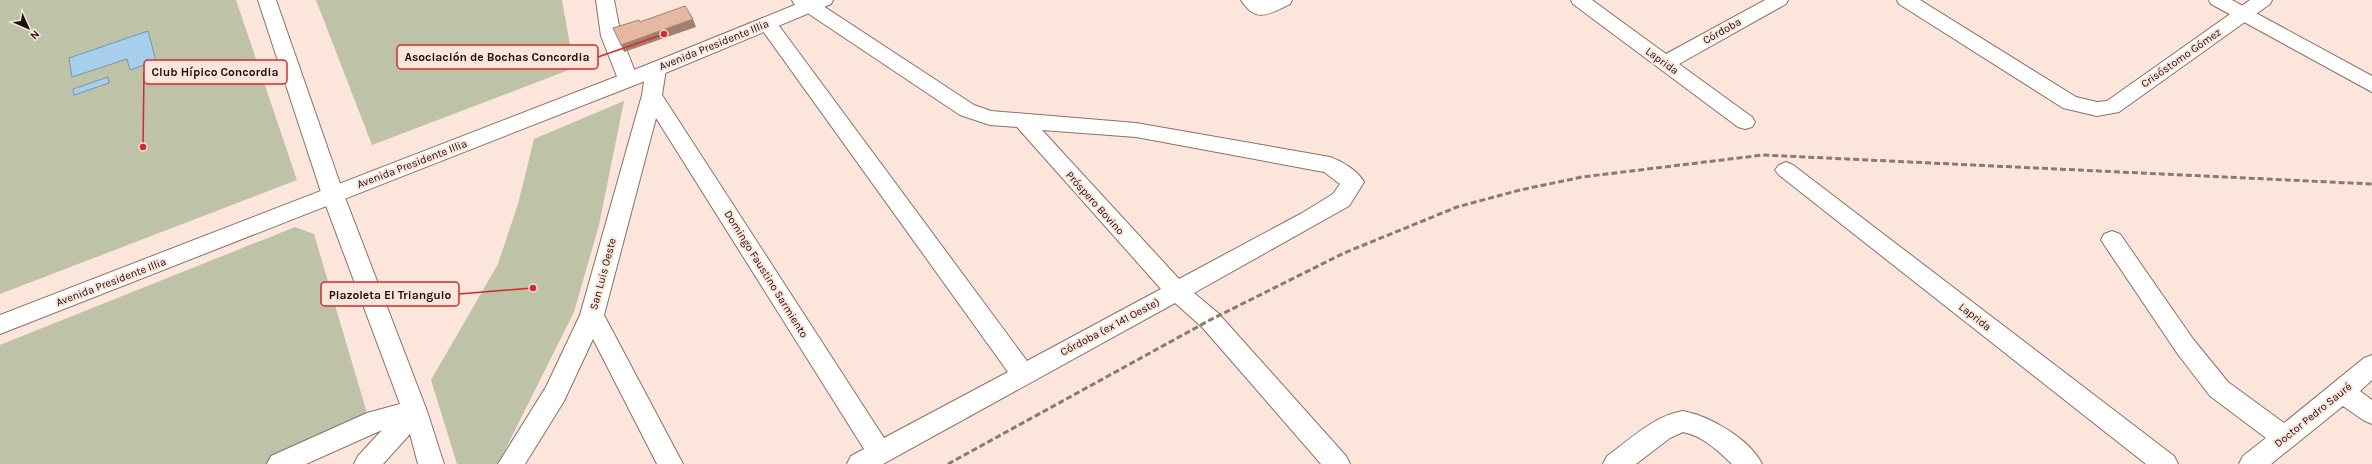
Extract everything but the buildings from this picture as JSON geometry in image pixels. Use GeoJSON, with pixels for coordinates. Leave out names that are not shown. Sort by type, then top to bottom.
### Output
{"type":"FeatureCollection","features":[{"type":"Feature","properties":{"kind":"street"},"geometry":{"type":"LineString","coordinates":[[267,0],[332,195],[415,411],[431,464]]}},
{"type":"Feature","properties":{"kind":"street"},"geometry":{"type":"LineString","coordinates":[[605,0],[611,36],[628,79]]}},
{"type":"Feature","properties":{"kind":"street"},"geometry":{"type":"LineString","coordinates":[[1255,5],[1283,0]]}},
{"type":"Feature","properties":{"kind":"street","name":"Laprida"},"geometry":{"type":"LineString","coordinates":[[1580,0],[1745,122]]}},
{"type":"Feature","properties":{"kind":"street","name":"Córdoba"},"geometry":{"type":"LineString","coordinates":[[1664,62],[1779,0]]}},
{"type":"Feature","properties":{"kind":"street","name":"Crisóstomo Gómez"},"geometry":{"type":"LineString","coordinates":[[1906,0],[2070,103],[2097,109],[2112,107],[2263,0]]}},
{"type":"Feature","properties":{"kind":"street"},"geometry":{"type":"LineString","coordinates":[[2218,0],[2372,85]]}},
{"type":"Feature","properties":{"kind":"street"},"geometry":{"type":"LineString","coordinates":[[812,2],[967,110],[990,118],[1024,122]]}},
{"type":"Feature","properties":{"kind":"street","name":"Avenida Presidente Illia"},"geometry":{"type":"LineString","coordinates":[[0,325],[656,69],[767,23],[812,2]]}},
{"type":"Feature","properties":{"kind":"street"},"geometry":{"type":"LineString","coordinates":[[767,23],[1023,374]]}},
{"type":"Feature","properties":{"kind":"street","name":"San Luis Oeste"},"geometry":{"type":"LineString","coordinates":[[511,464],[555,394],[592,315],[652,95],[656,69]]}},
{"type":"Feature","properties":{"kind":"street","name":"Domingo Faustino Sarmiento"},"geometry":{"type":"LineString","coordinates":[[652,95],[880,453]]}},
{"type":"Feature","properties":{"kind":"street","name":"Córdoba (ex 141 Oeste)"},"geometry":{"type":"LineString","coordinates":[[860,464],[1341,200],[1353,182],[1330,165],[1136,130],[1024,122]]}},
{"type":"Feature","properties":{"kind":"street","name":"Próspero Bovino"},"geometry":{"type":"LineString","coordinates":[[1024,122],[1083,190],[1176,291],[1210,320],[1337,464]]}},
{"type":"Feature","properties":{"kind":"street","name":"Laprida"},"geometry":{"type":"LineString","coordinates":[[1786,170],[2165,464]]}},
{"type":"Feature","properties":{"kind":"street"},"geometry":{"type":"LineString","coordinates":[[2112,240],[2185,346],[2219,389],[2285,438]]}},
{"type":"Feature","properties":{"kind":"street"},"geometry":{"type":"LineString","coordinates":[[592,315],[670,464]]}},
{"type":"Feature","properties":{"kind":"street","name":"Doctor Pedro Sauré"},"geometry":{"type":"LineString","coordinates":[[2252,464],[2342,392],[2372,365]]}},
{"type":"Feature","properties":{"kind":"street"},"geometry":{"type":"LineString","coordinates":[[2342,392],[2372,413]]}},
{"type":"Feature","properties":{"kind":"street"},"geometry":{"type":"LineString","coordinates":[[280,464],[376,421],[415,411]]}},
{"type":"Feature","properties":{"kind":"street"},"geometry":{"type":"LineString","coordinates":[[367,464],[415,411]]}},
{"type":"Feature","properties":{"kind":"street"},"geometry":{"type":"LineString","coordinates":[[1616,464],[1675,422],[1695,424],[1717,435],[1749,464]]}},
{"type":"Feature","properties":{"kind":"green space"},"geometry":{"type":"Polygon","coordinates":[[[0,0],[236,0],[297,180],[0,294],[0,0]]]}},
{"type":"Feature","properties":{"kind":"green space"},"geometry":{"type":"Polygon","coordinates":[[[316,0],[562,0],[574,68],[372,145],[316,0]]]}},
{"type":"Feature","properties":{"kind":"green space"},"geometry":{"type":"Polygon","coordinates":[[[624,101],[599,225],[574,312],[498,464],[457,464],[431,380],[498,264],[518,204],[534,139],[624,101]]]}},
{"type":"Feature","properties":{"kind":"green space"},"geometry":{"type":"Polygon","coordinates":[[[295,227],[314,234],[369,420],[270,464],[0,464],[0,345],[295,227]]]}},
{"type":"Feature","properties":{"kind":"water"},"geometry":{"type":"Polygon","coordinates":[[[148,31],[156,61],[130,70],[127,59],[72,77],[69,58],[148,31]]]}},
{"type":"Feature","properties":{"kind":"water"},"geometry":{"type":"Polygon","coordinates":[[[108,77],[109,83],[74,95],[73,89],[108,77]]]}},
{"type":"Feature","properties":{"kind":"railway"},"geometry":{"type":"LineString","coordinates":[[948,464],[1210,320],[1344,253],[1457,207],[1520,190],[1582,177],[1763,155],[2372,184]]}},
{"type":"Feature","properties":{"kind":"place","name":"Asociación de Bochas Concordia"},"geometry":{"type":"Point","coordinates":[664,34]}},
{"type":"Feature","properties":{"kind":"place","name":"Club Hípico Concordia"},"geometry":{"type":"Point","coordinates":[143,147]}},
{"type":"Feature","properties":{"kind":"place","name":"Plazoleta El Triangulo"},"geometry":{"type":"Point","coordinates":[533,288]}}]}
